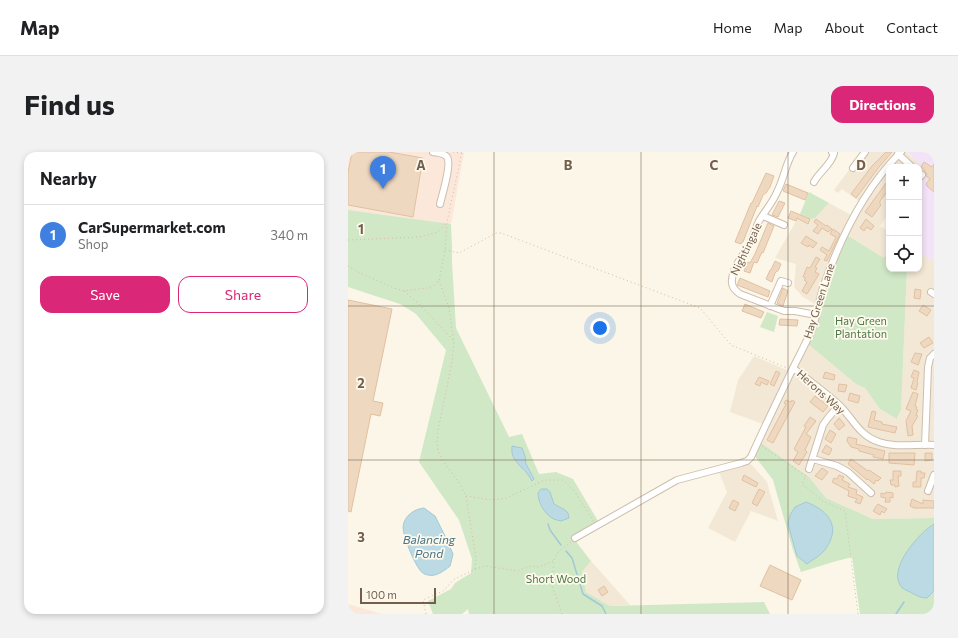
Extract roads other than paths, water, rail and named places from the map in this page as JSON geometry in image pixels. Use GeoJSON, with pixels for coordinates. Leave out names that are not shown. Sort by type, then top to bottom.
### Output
{"type":"FeatureCollection","features":[{"type":"Feature","properties":{"kind":"street"},"geometry":{"type":"LineString","coordinates":[[432,152],[444,154],[448,158],[449,164],[440,204]]}},
{"type":"Feature","properties":{"kind":"street","name":"Nightingale"},"geometry":{"type":"LineString","coordinates":[[793,152],[785,169],[782,184],[760,220],[749,246],[740,258],[732,278],[732,284],[734,290],[740,294],[770,306],[784,311],[795,311],[816,315]]}},
{"type":"Feature","properties":{"kind":"street"},"geometry":{"type":"LineString","coordinates":[[814,182],[817,176],[833,158],[834,153],[832,152]]}},
{"type":"Feature","properties":{"kind":"street"},"geometry":{"type":"LineString","coordinates":[[853,168],[865,152]]}},
{"type":"Feature","properties":{"kind":"street"},"geometry":{"type":"LineString","coordinates":[[900,153],[909,164]]}},
{"type":"Feature","properties":{"kind":"street","name":"Hay Green Lane"},"geometry":{"type":"LineString","coordinates":[[575,538],[677,480],[741,463],[747,461],[751,457],[813,328],[822,290],[833,259],[851,220],[873,185],[890,162],[900,153]]}},
{"type":"Feature","properties":{"kind":"street"},"geometry":{"type":"LineString","coordinates":[[763,216],[784,225]]}},
{"type":"Feature","properties":{"kind":"street"},"geometry":{"type":"LineString","coordinates":[[770,306],[781,281],[788,283]]}},
{"type":"Feature","properties":{"kind":"street"},"geometry":{"type":"LineString","coordinates":[[925,445],[928,367],[930,358],[934,354]]}},
{"type":"Feature","properties":{"kind":"street","name":"Herons Way"},"geometry":{"type":"LineString","coordinates":[[793,369],[839,405],[856,427],[878,442],[895,445],[934,445]]}},
{"type":"Feature","properties":{"kind":"street"},"geometry":{"type":"LineString","coordinates":[[809,469],[823,425],[839,405]]}},
{"type":"Feature","properties":{"kind":"street"},"geometry":{"type":"LineString","coordinates":[[813,458],[837,466],[848,472],[871,493]]}},
{"type":"Feature","properties":{"kind":"street"},"geometry":{"type":"LineString","coordinates":[[928,491],[934,475]]}},
{"type":"Feature","properties":{"kind":"water"},"geometry":{"type":"Polygon","coordinates":[[[512,446],[522,448],[526,464],[534,479],[532,481],[514,458],[512,446]]]}},
{"type":"Feature","properties":{"kind":"water"},"geometry":{"type":"Polygon","coordinates":[[[541,489],[547,489],[550,492],[554,504],[565,510],[568,513],[569,518],[561,521],[553,519],[546,513],[539,500],[538,493],[541,489]]]}},
{"type":"Feature","properties":{"kind":"water"},"geometry":{"type":"Polygon","coordinates":[[[806,502],[827,515],[833,528],[829,543],[824,551],[807,564],[797,556],[788,524],[790,515],[795,507],[806,502]]]}},
{"type":"Feature","properties":{"kind":"water","name":"Balancing Pond"},"geometry":{"type":"Polygon","coordinates":[[[424,508],[435,516],[453,554],[450,566],[443,572],[434,575],[423,573],[418,567],[412,556],[403,531],[407,516],[424,508]]]}},
{"type":"Feature","properties":{"kind":"water"},"geometry":{"type":"Polygon","coordinates":[[[934,524],[934,591],[927,598],[925,598],[902,588],[898,578],[899,569],[907,551],[928,528],[934,524]]]}},
{"type":"Feature","properties":{"kind":"waterway"},"geometry":{"type":"LineString","coordinates":[[548,524],[550,530],[561,545]]}},
{"type":"Feature","properties":{"kind":"waterway"},"geometry":{"type":"LineString","coordinates":[[566,551],[572,558],[583,594],[602,606],[606,614]]}},
{"type":"Feature","properties":{"kind":"waterway"},"geometry":{"type":"LineString","coordinates":[[896,614],[904,602]]}},
{"type":"Feature","properties":{"kind":"place","name":"CarSupermarket.com"},"geometry":{"type":"Point","coordinates":[383,189]}},
{"type":"Feature","properties":{"kind":"park label","name":"Hay Green Plantation"},"geometry":{"type":"Point","coordinates":[861,327]}},
{"type":"Feature","properties":{"kind":"park label","name":"Short Wood"},"geometry":{"type":"Point","coordinates":[556,579]}}]}
